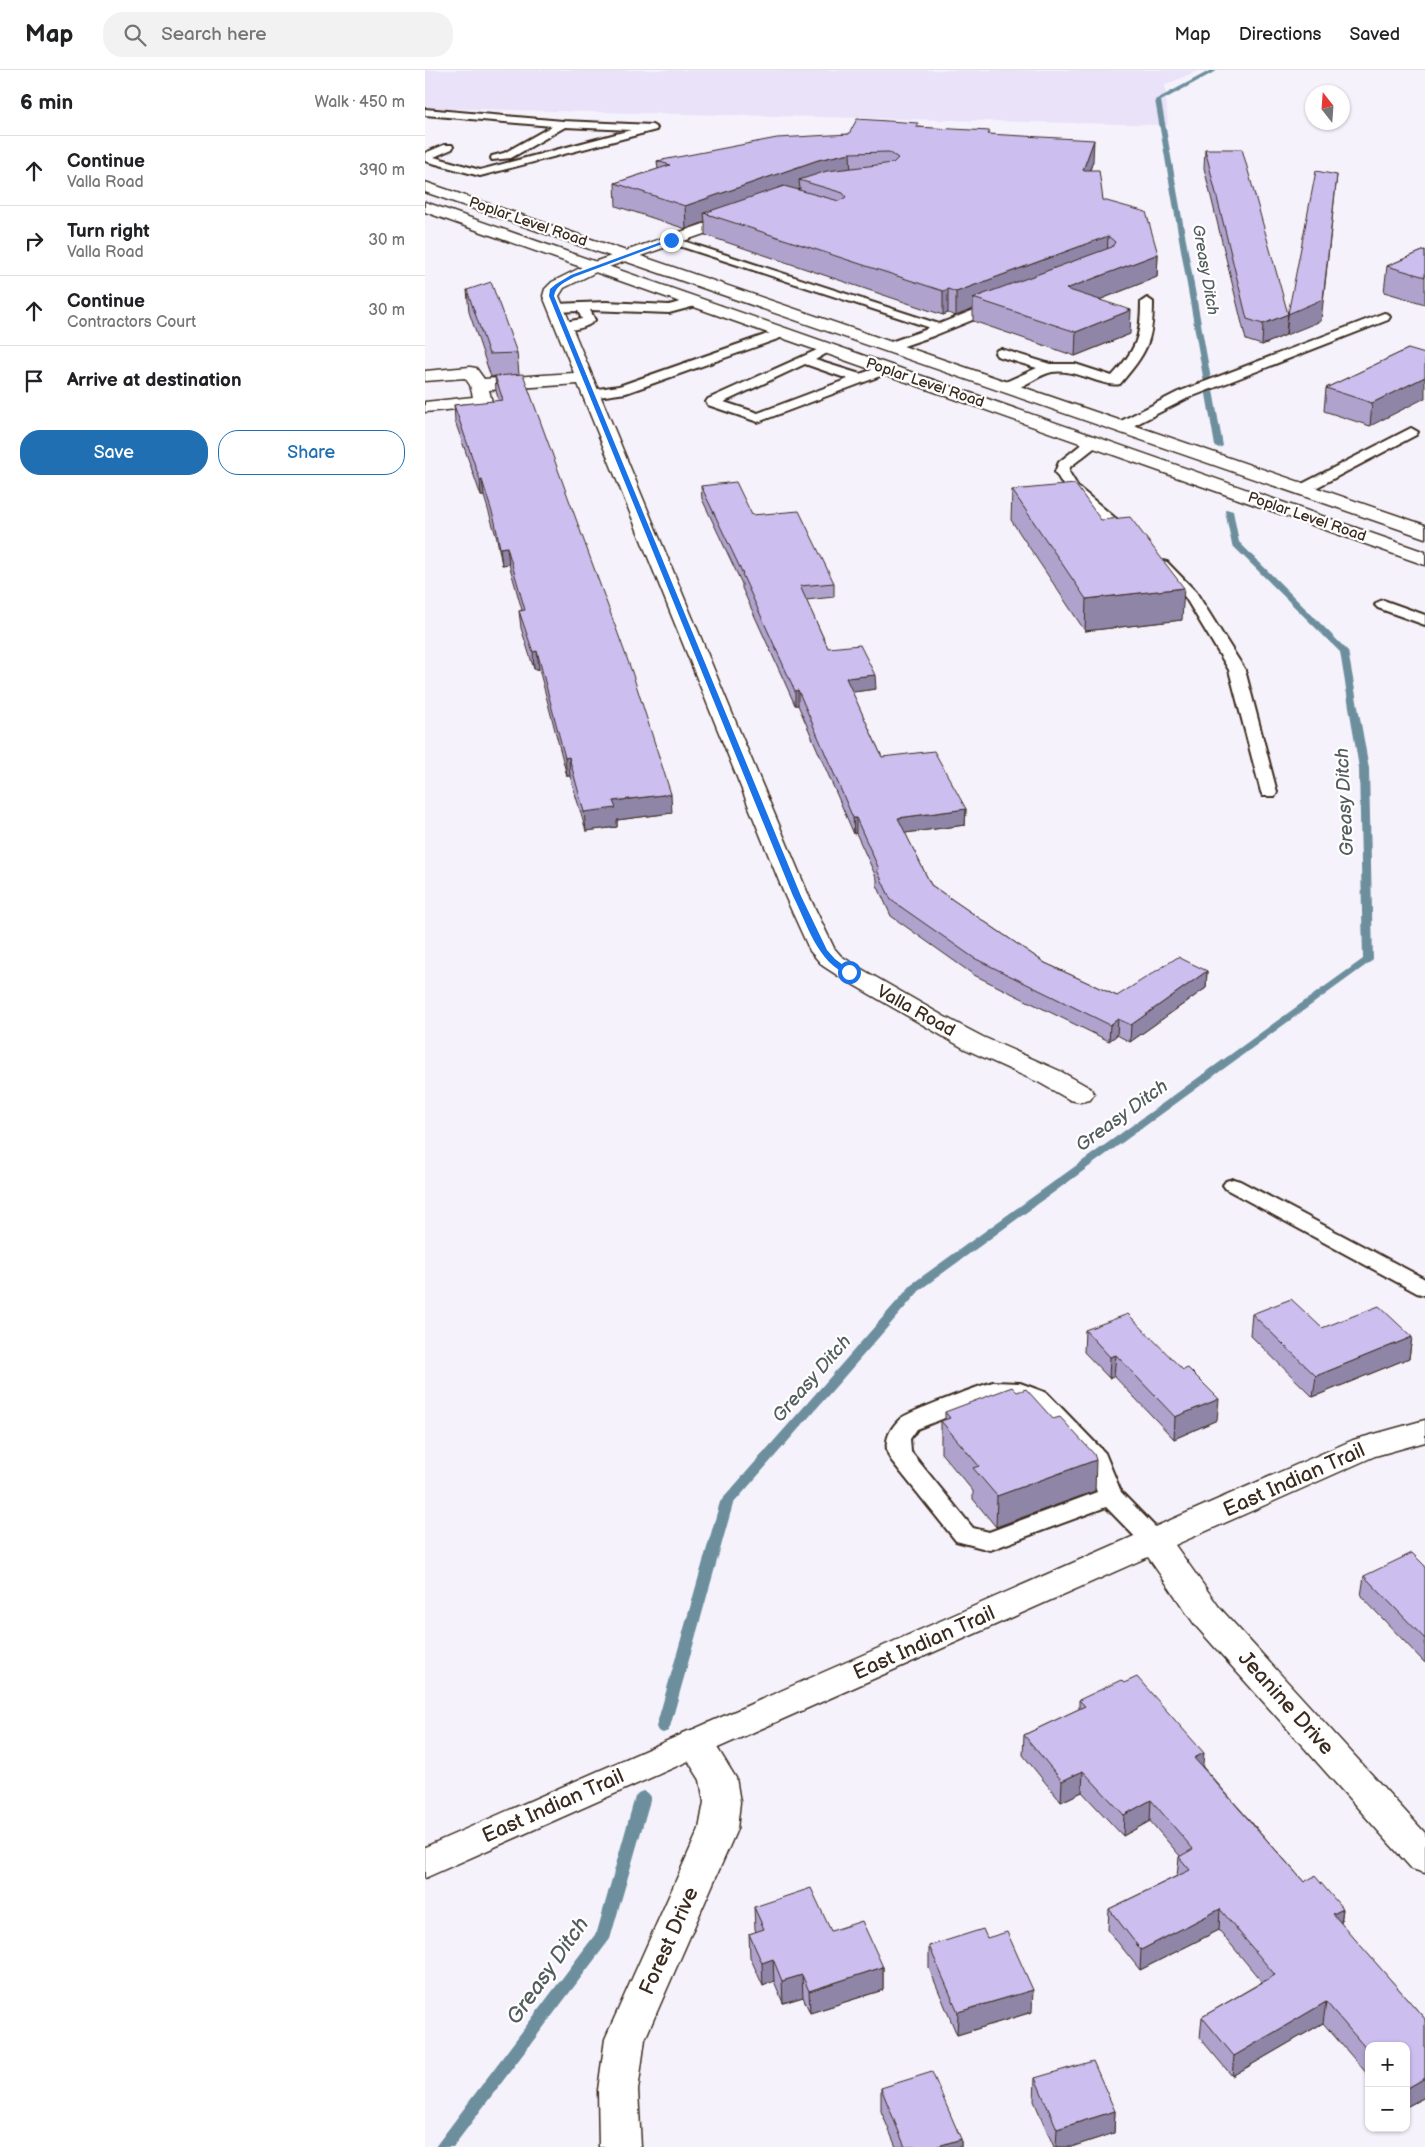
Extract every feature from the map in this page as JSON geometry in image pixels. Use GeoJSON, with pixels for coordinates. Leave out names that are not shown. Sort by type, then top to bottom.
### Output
{"type":"FeatureCollection","features":[{"type":"Feature","properties":{"kind":"main road","name":"Poplar Level Road"},"geometry":{"type":"LineString","coordinates":[[425,187],[1425,532]]}},
{"type":"Feature","properties":{"kind":"main road","name":"Poplar Level Road"},"geometry":{"type":"LineString","coordinates":[[425,207],[1425,559]]}},
{"type":"Feature","properties":{"kind":"main road"},"geometry":{"type":"LineString","coordinates":[[594,267],[754,211]]}},
{"type":"Feature","properties":{"kind":"main road","name":"Valla Road"},"geometry":{"type":"LineString","coordinates":[[594,267],[573,276],[553,289],[551,296],[771,833],[823,951],[832,961],[849,972],[936,1023],[974,1043],[1050,1077],[1080,1094]]}},
{"type":"Feature","properties":{"kind":"main road"},"geometry":{"type":"LineString","coordinates":[[425,376],[470,372],[479,385],[483,402],[425,407]]}},
{"type":"Feature","properties":{"kind":"main road"},"geometry":{"type":"LineString","coordinates":[[479,385],[588,386]]}},
{"type":"Feature","properties":{"kind":"main road","name":"East Indian Trail"},"geometry":{"type":"LineString","coordinates":[[425,1862],[1155,1542],[1364,1448],[1425,1431]]}},
{"type":"Feature","properties":{"kind":"main road","name":"Jeanine Drive"},"geometry":{"type":"LineString","coordinates":[[1155,1542],[1207,1616],[1425,1858]]}},
{"type":"Feature","properties":{"kind":"main road","name":"Forest Drive"},"geometry":{"type":"LineString","coordinates":[[620,2147],[618,2090],[625,2039],[718,1829],[722,1802],[718,1778],[695,1743]]}},
{"type":"Feature","properties":{"kind":"lane"},"geometry":{"type":"LineString","coordinates":[[425,112],[499,118],[559,126],[614,138]]}},
{"type":"Feature","properties":{"kind":"lane"},"geometry":{"type":"LineString","coordinates":[[486,127],[499,118]]}},
{"type":"Feature","properties":{"kind":"lane"},"geometry":{"type":"LineString","coordinates":[[507,156],[559,126]]}},
{"type":"Feature","properties":{"kind":"lane"},"geometry":{"type":"LineString","coordinates":[[425,158],[480,173],[652,128],[559,126],[526,133]]}},
{"type":"Feature","properties":{"kind":"lane"},"geometry":{"type":"LineString","coordinates":[[536,139],[574,149]]}},
{"type":"Feature","properties":{"kind":"lane"},"geometry":{"type":"LineString","coordinates":[[425,158],[447,147]]}},
{"type":"Feature","properties":{"kind":"lane"},"geometry":{"type":"LineString","coordinates":[[458,168],[487,157],[507,156],[532,160]]}},
{"type":"Feature","properties":{"kind":"lane"},"geometry":{"type":"LineString","coordinates":[[671,240],[934,326],[935,330]]}},
{"type":"Feature","properties":{"kind":"lane"},"geometry":{"type":"LineString","coordinates":[[560,317],[582,307],[606,306],[669,309],[695,302]]}},
{"type":"Feature","properties":{"kind":"lane"},"geometry":{"type":"LineString","coordinates":[[889,347],[1007,302]]}},
{"type":"Feature","properties":{"kind":"lane"},"geometry":{"type":"LineString","coordinates":[[1001,353],[1049,368],[1075,368],[1115,381],[1141,350],[1148,330],[1147,302]]}},
{"type":"Feature","properties":{"kind":"lane"},"geometry":{"type":"LineString","coordinates":[[560,317],[582,324],[589,320],[582,307]]}},
{"type":"Feature","properties":{"kind":"lane"},"geometry":{"type":"LineString","coordinates":[[1119,427],[1190,393],[1384,317]]}},
{"type":"Feature","properties":{"kind":"lane"},"geometry":{"type":"LineString","coordinates":[[588,386],[621,390],[782,333]]}},
{"type":"Feature","properties":{"kind":"lane"},"geometry":{"type":"LineString","coordinates":[[828,349],[713,402],[757,418],[887,369]]}},
{"type":"Feature","properties":{"kind":"lane"},"geometry":{"type":"LineString","coordinates":[[804,360],[861,379]]}},
{"type":"Feature","properties":{"kind":"lane"},"geometry":{"type":"LineString","coordinates":[[1006,387],[1049,368]]}},
{"type":"Feature","properties":{"kind":"lane"},"geometry":{"type":"LineString","coordinates":[[1301,490],[1411,432]]}},
{"type":"Feature","properties":{"kind":"lane"},"geometry":{"type":"LineString","coordinates":[[1093,442],[1064,465],[1062,472],[1073,490],[1103,517],[1138,544]]}},
{"type":"Feature","properties":{"kind":"lane"},"geometry":{"type":"LineString","coordinates":[[1152,554],[1191,595],[1237,670],[1269,792]]}},
{"type":"Feature","properties":{"kind":"lane"},"geometry":{"type":"LineString","coordinates":[[1383,605],[1425,620]]}},
{"type":"Feature","properties":{"kind":"lane"},"geometry":{"type":"LineString","coordinates":[[1233,1185],[1425,1288]]}},
{"type":"Feature","properties":{"kind":"lane"},"geometry":{"type":"LineString","coordinates":[[1110,1496],[990,1541],[965,1534],[899,1454],[898,1438],[909,1423],[993,1390],[1020,1391],[1039,1398],[1097,1459],[1110,1496],[1155,1542]]}},
{"type":"Feature","properties":{"kind":"shaded area"},"geometry":{"type":"Polygon","coordinates":[[[425,70],[1199,70],[1165,85],[1168,125],[425,108],[425,70]]]}},
{"type":"Feature","properties":{"kind":"building"},"geometry":{"type":"Polygon","coordinates":[[[857,119],[918,123],[916,127],[990,131],[988,134],[1094,140],[1083,170],[1099,170],[1103,200],[1146,212],[1158,254],[1066,289],[1131,310],[1076,332],[973,298],[1112,247],[1115,242],[1108,236],[956,292],[948,289],[943,291],[704,213],[784,186],[839,201],[846,197],[843,193],[799,180],[827,171],[893,163],[898,158],[889,152],[850,153],[818,160],[685,206],[615,183],[670,165],[657,161],[777,138],[849,134],[857,119]]]}},
{"type":"Feature","properties":{"kind":"building"},"geometry":{"type":"Polygon","coordinates":[[[1205,149],[1242,149],[1288,314],[1263,324],[1247,319],[1205,149]]]}},
{"type":"Feature","properties":{"kind":"building"},"geometry":{"type":"Polygon","coordinates":[[[1316,171],[1337,175],[1323,299],[1288,314],[1316,171]]]}},
{"type":"Feature","properties":{"kind":"building"},"geometry":{"type":"Polygon","coordinates":[[[1425,250],[1425,277],[1387,266],[1425,250]]]}},
{"type":"Feature","properties":{"kind":"building"},"geometry":{"type":"Polygon","coordinates":[[[491,282],[517,353],[489,354],[467,290],[491,282]]]}},
{"type":"Feature","properties":{"kind":"building"},"geometry":{"type":"Polygon","coordinates":[[[1408,349],[1425,354],[1425,377],[1372,403],[1326,388],[1408,349]]]}},
{"type":"Feature","properties":{"kind":"building"},"geometry":{"type":"Polygon","coordinates":[[[523,374],[632,672],[671,794],[613,801],[616,808],[584,812],[569,757],[565,758],[537,651],[533,652],[519,611],[525,610],[507,547],[500,548],[495,522],[482,480],[480,480],[454,405],[503,400],[495,376],[523,374]]]}},
{"type":"Feature","properties":{"kind":"building"},"geometry":{"type":"Polygon","coordinates":[[[736,482],[752,515],[799,511],[834,583],[800,586],[828,648],[860,645],[875,675],[846,678],[882,757],[934,751],[966,809],[898,818],[931,885],[1045,963],[1117,996],[1178,957],[1207,971],[1131,1025],[1118,1019],[1110,1025],[974,958],[891,900],[877,870],[879,869],[856,818],[853,818],[798,690],[795,691],[701,486],[736,482]]]}},
{"type":"Feature","properties":{"kind":"building"},"geometry":{"type":"Polygon","coordinates":[[[1075,484],[1101,520],[1130,517],[1184,588],[1086,599],[1012,490],[1075,484]]]}},
{"type":"Feature","properties":{"kind":"building"},"geometry":{"type":"Polygon","coordinates":[[[1291,1299],[1322,1328],[1379,1306],[1412,1337],[1316,1376],[1252,1314],[1291,1299]]]}},
{"type":"Feature","properties":{"kind":"building"},"geometry":{"type":"Polygon","coordinates":[[[1128,1314],[1183,1370],[1188,1368],[1219,1399],[1175,1417],[1116,1355],[1110,1357],[1085,1330],[1128,1314]]]}},
{"type":"Feature","properties":{"kind":"building"},"geometry":{"type":"Polygon","coordinates":[[[1012,1387],[1017,1392],[1026,1389],[1053,1419],[1060,1417],[1094,1454],[1096,1460],[997,1496],[973,1468],[979,1466],[941,1421],[950,1418],[945,1412],[1012,1387]]]}},
{"type":"Feature","properties":{"kind":"building"},"geometry":{"type":"Polygon","coordinates":[[[1412,1553],[1425,1566],[1425,1639],[1364,1576],[1412,1553]]]}},
{"type":"Feature","properties":{"kind":"building"},"geometry":{"type":"Polygon","coordinates":[[[1137,1677],[1204,1753],[1194,1758],[1304,1882],[1315,1876],[1343,1909],[1333,1914],[1425,2019],[1425,2078],[1410,2087],[1410,2042],[1365,2042],[1365,2047],[1326,2002],[1234,2056],[1202,2017],[1275,1975],[1220,1909],[1141,1950],[1109,1909],[1190,1870],[1179,1857],[1193,1849],[1151,1800],[1124,1815],[1083,1771],[1062,1781],[1024,1735],[1085,1706],[1079,1700],[1121,1680],[1124,1683],[1137,1677]]]}},
{"type":"Feature","properties":{"kind":"building"},"geometry":{"type":"Polygon","coordinates":[[[811,1888],[831,1931],[862,1921],[883,1967],[809,1991],[802,1975],[782,1981],[773,1959],[762,1963],[749,1934],[764,1929],[754,1907],[811,1888]]]}},
{"type":"Feature","properties":{"kind":"building"},"geometry":{"type":"Polygon","coordinates":[[[983,1929],[987,1938],[1007,1932],[1033,1990],[958,2012],[929,1946],[983,1929]]]}},
{"type":"Feature","properties":{"kind":"building"},"geometry":{"type":"Polygon","coordinates":[[[1093,2061],[1115,2111],[1057,2129],[1035,2078],[1093,2061]]]}},
{"type":"Feature","properties":{"kind":"building"},"geometry":{"type":"Polygon","coordinates":[[[932,2072],[961,2139],[935,2147],[905,2147],[881,2088],[932,2072]]]}},
{"type":"Feature","properties":{"kind":"waterway","name":"Greasy Ditch"},"geometry":{"type":"LineString","coordinates":[[1215,70],[1158,100],[1219,446]]}},
{"type":"Feature","properties":{"kind":"waterway","name":"Greasy Ditch"},"geometry":{"type":"LineString","coordinates":[[663,1727],[727,1502],[917,1286],[1368,960],[1364,768],[1344,651],[1235,543],[1229,511]]}},
{"type":"Feature","properties":{"kind":"waterway","name":"Greasy Ditch"},"geometry":{"type":"LineString","coordinates":[[443,2147],[604,1934],[643,1797]]}},
{"type":"Feature","properties":{"kind":"route"},"geometry":{"type":"LineString","coordinates":[[671,240],[573,276],[553,289],[551,296],[797,896],[823,951],[832,961],[849,972]]}}]}
